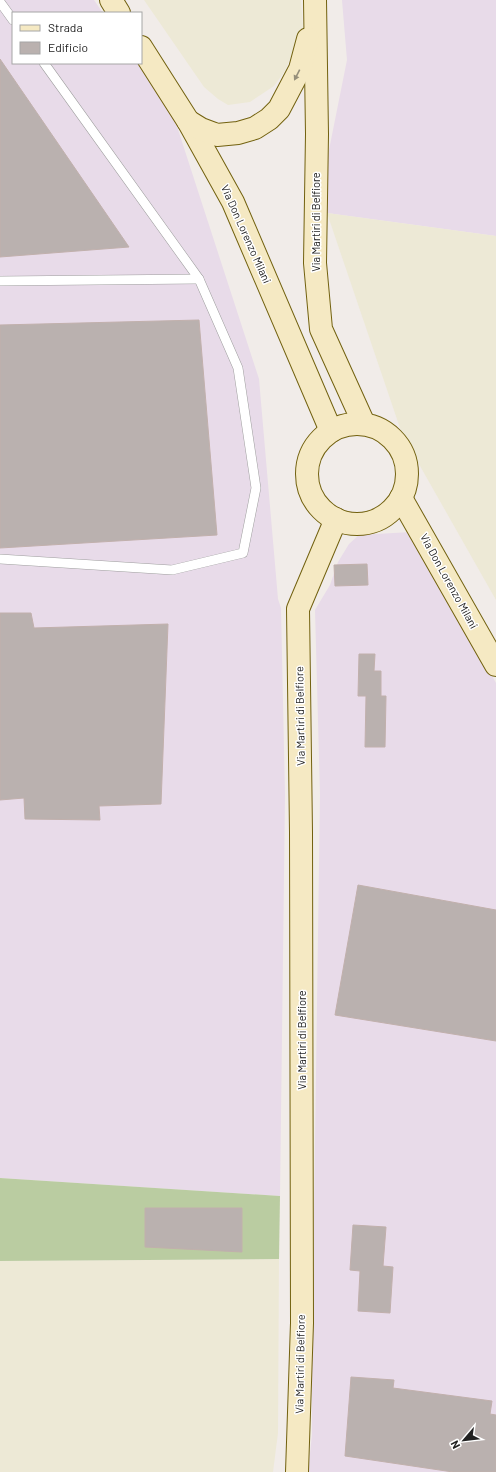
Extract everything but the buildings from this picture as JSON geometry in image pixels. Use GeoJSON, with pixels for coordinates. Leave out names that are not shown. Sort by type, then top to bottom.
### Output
{"type":"FeatureCollection","features":[{"type":"Feature","properties":{"kind":"street"},"geometry":{"type":"LineString","coordinates":[[111,0],[118,12]]}},
{"type":"Feature","properties":{"kind":"street","name":"Via Martiri di Belfiore"},"geometry":{"type":"LineString","coordinates":[[188,121],[217,135],[238,133],[255,128],[269,119],[279,109],[300,69],[315,5]]}},
{"type":"Feature","properties":{"kind":"street","name":"Via Martiri di Belfiore"},"geometry":{"type":"LineString","coordinates":[[315,5],[317,134],[315,263],[321,329],[364,424]]}},
{"type":"Feature","properties":{"kind":"street","name":"Via Don Lorenzo Milani"},"geometry":{"type":"LineString","coordinates":[[142,49],[188,121],[233,202],[331,431]]}},
{"type":"Feature","properties":{"kind":"street"},"geometry":{"type":"LineString","coordinates":[[352,424],[364,424],[384,431],[392,438],[404,456],[407,477],[401,498],[394,508],[384,516],[373,521],[360,524],[348,523],[336,519],[326,512],[318,504],[312,494],[308,476],[310,459],[314,448],[331,431],[352,424]]}},
{"type":"Feature","properties":{"kind":"street","name":"Via Don Lorenzo Milani"},"geometry":{"type":"LineString","coordinates":[[401,498],[496,665]]}},
{"type":"Feature","properties":{"kind":"street","name":"Via Martiri di Belfiore"},"geometry":{"type":"LineString","coordinates":[[298,1472],[302,1323],[302,832],[298,608],[336,519]]}},
{"type":"Feature","properties":{"kind":"lane"},"geometry":{"type":"LineString","coordinates":[[0,2],[12,19]]}},
{"type":"Feature","properties":{"kind":"lane"},"geometry":{"type":"LineString","coordinates":[[0,559],[172,570],[242,553],[256,488],[238,368],[199,279],[45,64]]}},
{"type":"Feature","properties":{"kind":"lane"},"geometry":{"type":"LineString","coordinates":[[0,280],[199,279]]}},
{"type":"Feature","properties":{"kind":"shaded area"},"geometry":{"type":"Polygon","coordinates":[[[0,0],[94,0],[102,12],[12,12],[12,64],[139,64],[172,111],[259,379],[278,599],[281,608],[285,795],[280,1196],[0,1178],[0,0]]]}},
{"type":"Feature","properties":{"kind":"shaded area"},"geometry":{"type":"Polygon","coordinates":[[[144,0],[301,0],[303,30],[285,71],[274,86],[250,102],[228,105],[204,87],[144,0]]]}},
{"type":"Feature","properties":{"kind":"shaded area"},"geometry":{"type":"Polygon","coordinates":[[[342,0],[496,0],[496,236],[327,213],[326,165],[347,60],[342,0]]]}},
{"type":"Feature","properties":{"kind":"shaded area"},"geometry":{"type":"Polygon","coordinates":[[[327,213],[496,236],[496,600],[400,428],[327,213]]]}},
{"type":"Feature","properties":{"kind":"shaded area"},"geometry":{"type":"Polygon","coordinates":[[[411,532],[496,683],[496,1472],[308,1472],[312,1435],[320,795],[315,610],[330,585],[338,562],[349,544],[359,535],[411,532]]]}},
{"type":"Feature","properties":{"kind":"shaded area"},"geometry":{"type":"Polygon","coordinates":[[[279,1259],[278,1433],[273,1472],[0,1472],[0,1261],[279,1259]]]}},
{"type":"Feature","properties":{"kind":"green space"},"geometry":{"type":"Polygon","coordinates":[[[0,1178],[280,1196],[279,1259],[0,1261],[0,1178]]]}}]}
